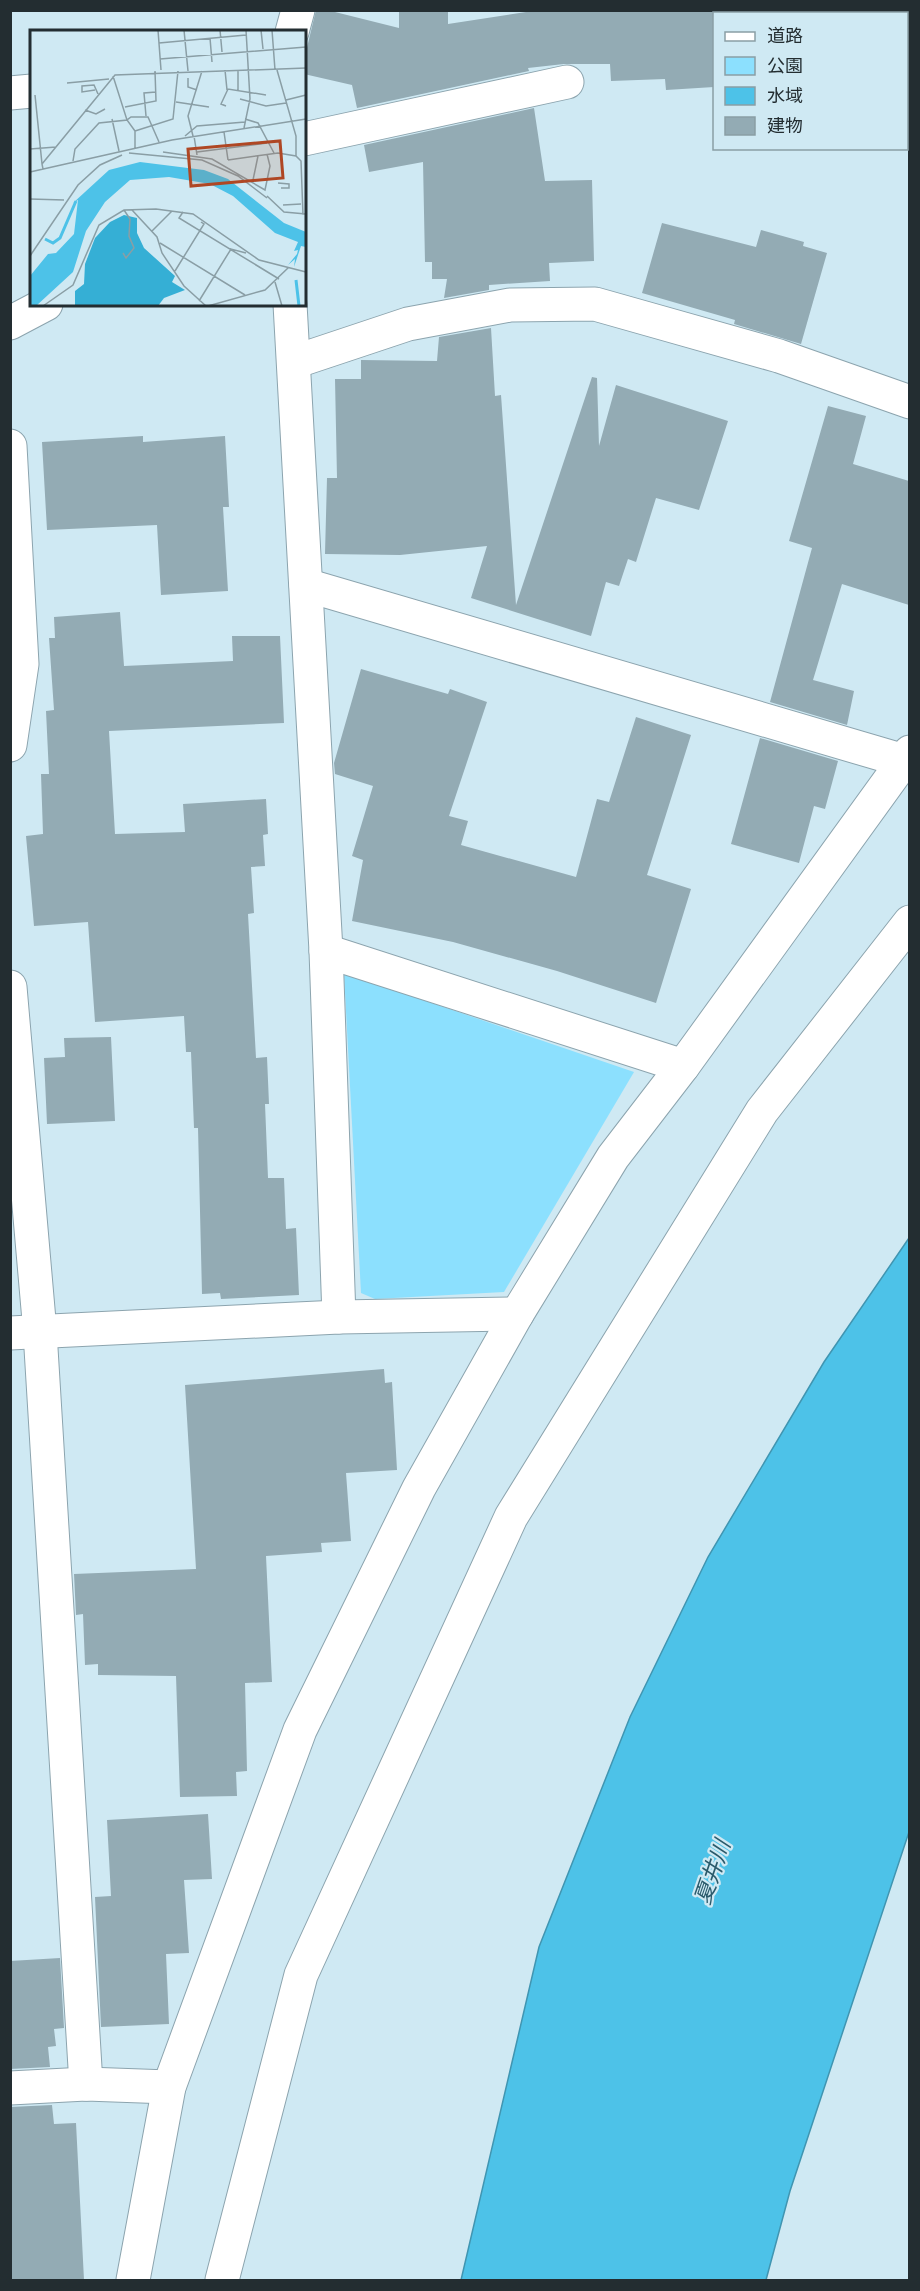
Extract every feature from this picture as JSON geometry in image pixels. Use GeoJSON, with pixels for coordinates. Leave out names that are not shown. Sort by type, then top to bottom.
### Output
{"type":"FeatureCollection","features":[{"type":"Feature","properties":{"kind":"street"},"geometry":{"type":"LineString","coordinates":[[293,30],[298,10]]}},
{"type":"Feature","properties":{"kind":"street"},"geometry":{"type":"LineString","coordinates":[[306,139],[567,82]]}},
{"type":"Feature","properties":{"kind":"street"},"geometry":{"type":"LineString","coordinates":[[10,93],[30,91]]}},
{"type":"Feature","properties":{"kind":"street"},"geometry":{"type":"LineString","coordinates":[[294,362],[408,324],[510,305],[595,304],[779,356],[909,402]]}},
{"type":"Feature","properties":{"kind":"street"},"geometry":{"type":"LineString","coordinates":[[10,322],[42,306]]}},
{"type":"Feature","properties":{"kind":"street"},"geometry":{"type":"LineString","coordinates":[[290,306],[326,951],[339,1317]]}},
{"type":"Feature","properties":{"kind":"street"},"geometry":{"type":"LineString","coordinates":[[10,446],[22,664],[10,745]]}},
{"type":"Feature","properties":{"kind":"street"},"geometry":{"type":"LineString","coordinates":[[133,2280],[169,2087],[300,1730],[419,1488],[517,1314],[612,1157],[683,1066],[905,756],[306,585]]}},
{"type":"Feature","properties":{"kind":"street"},"geometry":{"type":"LineString","coordinates":[[222,2280],[301,1975],[511,1517],[762,1112],[909,922]]}},
{"type":"Feature","properties":{"kind":"street"},"geometry":{"type":"LineString","coordinates":[[326,951],[683,1066]]}},
{"type":"Feature","properties":{"kind":"street"},"geometry":{"type":"LineString","coordinates":[[10,987],[25,1332],[86,2084]]}},
{"type":"Feature","properties":{"kind":"street"},"geometry":{"type":"LineString","coordinates":[[25,1332],[339,1317],[517,1314]]}},
{"type":"Feature","properties":{"kind":"street"},"geometry":{"type":"LineString","coordinates":[[10,2088],[86,2084],[169,2087]]}},
{"type":"Feature","properties":{"kind":"green space"},"geometry":{"type":"Polygon","coordinates":[[[344,973],[634,1072],[504,1292],[375,1299],[361,1293],[344,973]]]}},
{"type":"Feature","properties":{"kind":"water","name":"夏井川"},"geometry":{"type":"Polygon","coordinates":[[[909,1238],[909,1832],[790,2191],[766,2280],[461,2280],[539,1947],[630,1717],[708,1557],[824,1362],[909,1238]]]}},
{"type":"Feature","properties":{"kind":"building"},"geometry":{"type":"Polygon","coordinates":[[[316,10],[327,10],[399,28],[399,10],[448,10],[448,24],[539,10],[714,10],[713,87],[666,90],[665,79],[611,81],[610,64],[564,64],[528,68],[529,71],[357,108],[352,85],[306,74],[306,52],[316,10]]]}},
{"type":"Feature","properties":{"kind":"building"},"geometry":{"type":"Polygon","coordinates":[[[534,108],[545,181],[592,180],[594,261],[549,263],[550,281],[489,285],[489,290],[444,298],[447,279],[432,279],[432,262],[425,262],[423,162],[369,172],[364,145],[534,108]]]}},
{"type":"Feature","properties":{"kind":"building"},"geometry":{"type":"Polygon","coordinates":[[[662,223],[756,247],[761,230],[804,242],[803,246],[827,253],[801,344],[734,324],[735,320],[642,293],[662,223]]]}},
{"type":"Feature","properties":{"kind":"building"},"geometry":{"type":"Polygon","coordinates":[[[491,328],[495,396],[501,395],[516,605],[592,377],[597,378],[599,446],[616,385],[728,421],[699,510],[656,498],[636,562],[628,559],[619,586],[606,582],[591,636],[471,598],[487,546],[400,555],[325,554],[327,478],[337,478],[335,379],[361,379],[361,360],[437,361],[439,337],[491,328]]]}},
{"type":"Feature","properties":{"kind":"building"},"geometry":{"type":"Polygon","coordinates":[[[828,406],[866,416],[853,464],[909,481],[909,605],[842,584],[813,680],[854,691],[847,725],[770,702],[812,548],[789,541],[828,406]]]}},
{"type":"Feature","properties":{"kind":"building"},"geometry":{"type":"Polygon","coordinates":[[[143,436],[143,442],[225,436],[229,507],[223,507],[228,591],[161,595],[157,525],[47,530],[42,442],[143,436]]]}},
{"type":"Feature","properties":{"kind":"building"},"geometry":{"type":"Polygon","coordinates":[[[120,612],[124,666],[233,661],[232,636],[280,636],[284,723],[109,731],[115,834],[185,832],[183,804],[266,799],[268,834],[263,835],[265,866],[251,867],[254,913],[248,914],[256,1058],[267,1057],[269,1104],[265,1104],[268,1178],[284,1178],[286,1229],[296,1228],[299,1295],[221,1299],[220,1293],[202,1294],[198,1128],[194,1128],[191,1052],[186,1052],[184,1016],[95,1022],[88,922],[34,926],[26,836],[43,834],[41,774],[49,774],[46,711],[54,710],[49,638],[55,638],[54,617],[120,612]]]}},
{"type":"Feature","properties":{"kind":"building"},"geometry":{"type":"Polygon","coordinates":[[[361,669],[448,694],[450,689],[487,702],[449,816],[468,821],[461,845],[576,877],[597,799],[609,802],[636,717],[691,735],[647,875],[691,889],[656,1003],[557,971],[453,942],[352,921],[363,860],[352,856],[373,786],[335,774],[334,763],[361,669]]]}},
{"type":"Feature","properties":{"kind":"building"},"geometry":{"type":"Polygon","coordinates":[[[760,738],[838,761],[825,809],[814,806],[799,863],[731,844],[760,738]]]}},
{"type":"Feature","properties":{"kind":"building"},"geometry":{"type":"Polygon","coordinates":[[[111,1037],[115,1121],[47,1124],[44,1058],[65,1057],[64,1038],[111,1037]]]}},
{"type":"Feature","properties":{"kind":"building"},"geometry":{"type":"Polygon","coordinates":[[[384,1369],[385,1383],[392,1382],[397,1470],[346,1473],[351,1541],[321,1543],[322,1552],[266,1556],[272,1682],[245,1683],[247,1771],[236,1772],[237,1796],[180,1797],[176,1676],[98,1675],[98,1664],[85,1665],[83,1614],[76,1615],[74,1574],[196,1569],[185,1385],[384,1369]]]}},
{"type":"Feature","properties":{"kind":"building"},"geometry":{"type":"Polygon","coordinates":[[[208,1814],[212,1879],[184,1880],[189,1953],[166,1954],[169,2024],[101,2027],[95,1897],[111,1896],[107,1820],[208,1814]]]}},
{"type":"Feature","properties":{"kind":"building"},"geometry":{"type":"Polygon","coordinates":[[[60,1958],[64,2028],[54,2029],[56,2046],[48,2047],[50,2067],[10,2069],[10,1961],[60,1958]]]}},
{"type":"Feature","properties":{"kind":"building"},"geometry":{"type":"Polygon","coordinates":[[[52,2105],[54,2124],[76,2123],[84,2280],[10,2280],[10,2107],[52,2105]]]}}]}
